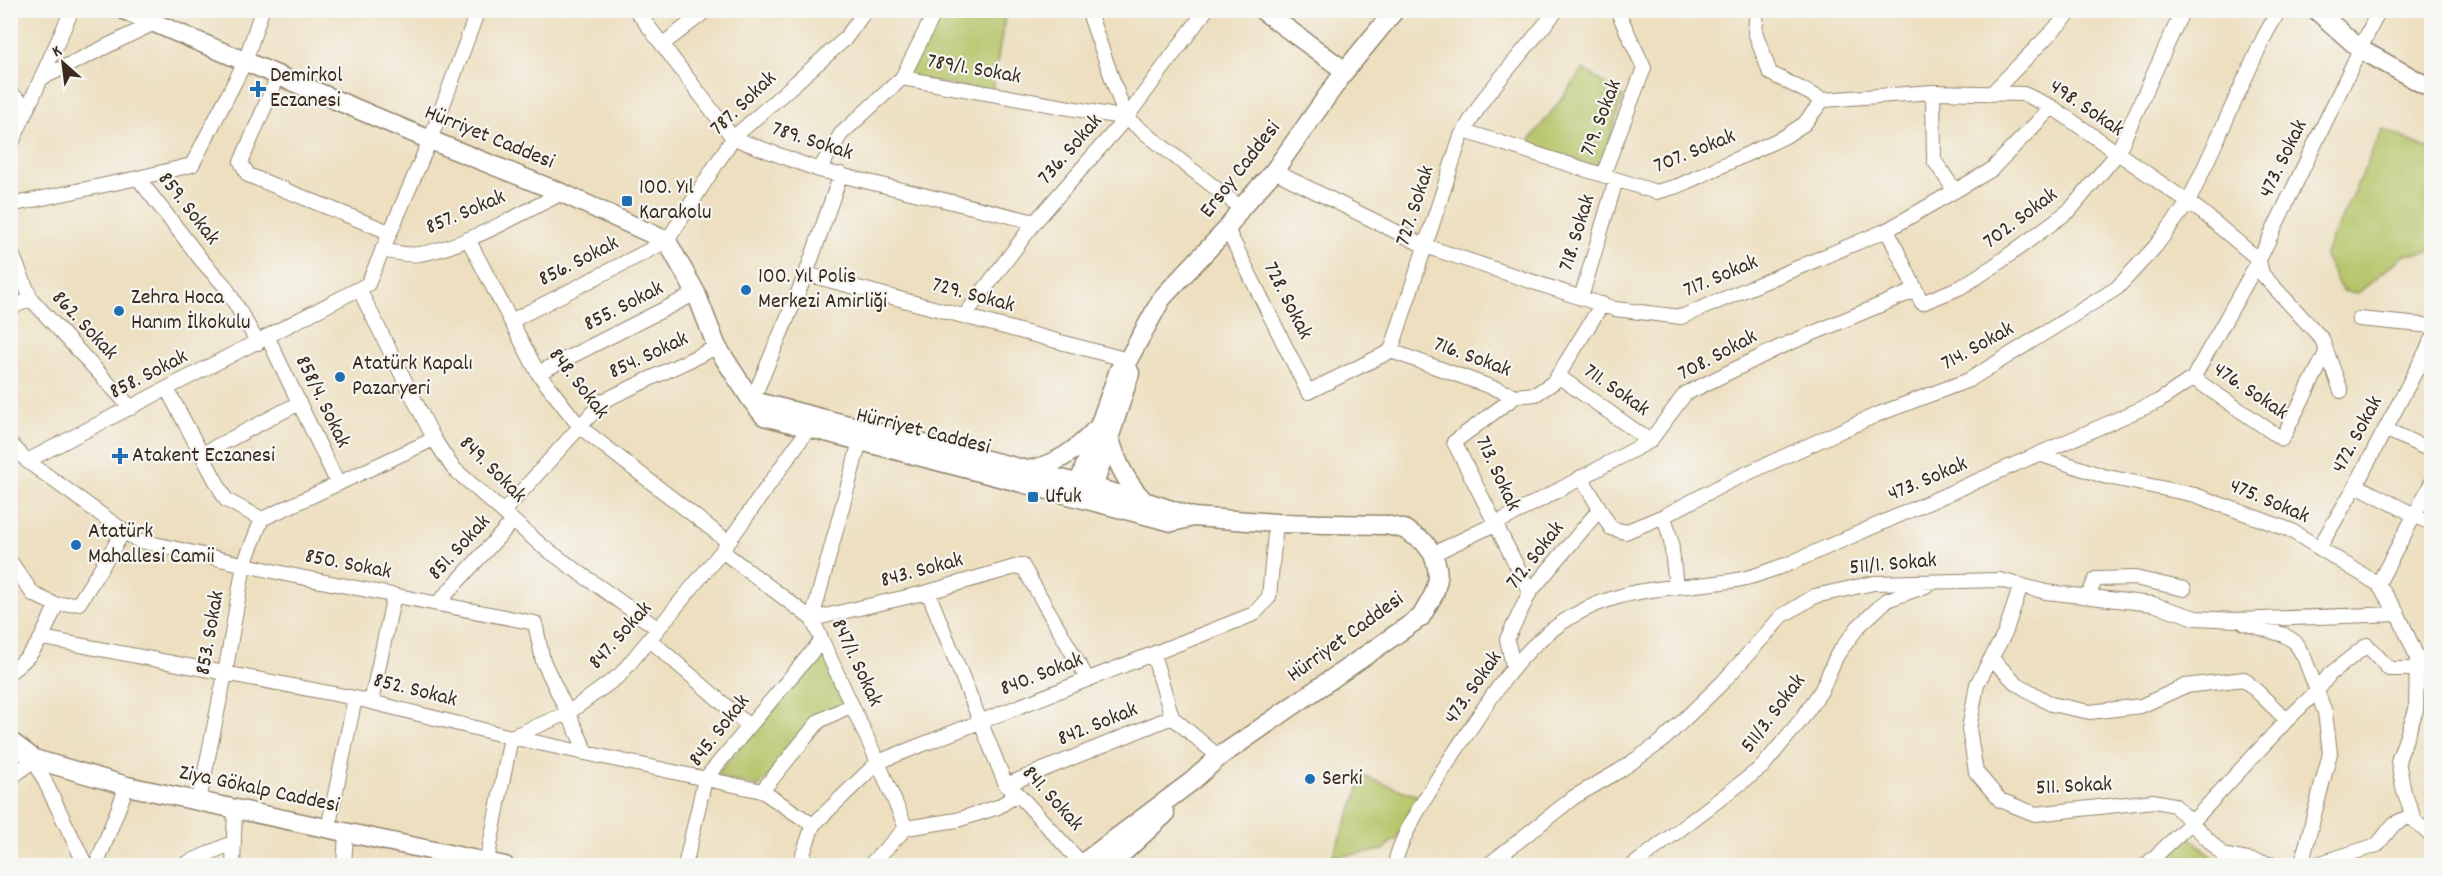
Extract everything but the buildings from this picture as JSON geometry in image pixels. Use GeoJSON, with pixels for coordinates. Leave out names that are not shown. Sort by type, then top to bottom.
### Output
{"type":"FeatureCollection","features":[{"type":"Feature","properties":{"kind":"main road","name":"Hürriyet Caddesi"},"geometry":{"type":"LineString","coordinates":[[124,10],[430,141],[562,193],[667,241],[696,294],[717,347],[764,416],[860,441],[1084,492],[1144,501],[1193,517],[1276,523],[1386,525],[1404,529],[1415,535],[1433,554],[1438,579],[1434,594],[1420,617],[1219,757],[1191,782]]}},
{"type":"Feature","properties":{"kind":"main road"},"geometry":{"type":"LineString","coordinates":[[1262,10],[1345,71]]}},
{"type":"Feature","properties":{"kind":"main road","name":"Ersoy Caddesi"},"geometry":{"type":"LineString","coordinates":[[1084,492],[1104,433],[1119,370],[1128,360],[1162,298],[1227,229],[1241,208],[1274,171],[1345,71],[1395,10]]}},
{"type":"Feature","properties":{"kind":"main road"},"geometry":{"type":"LineString","coordinates":[[2316,10],[2360,48],[2432,89]]}},
{"type":"Feature","properties":{"kind":"main road","name":"Hürriyet Caddesi"},"geometry":{"type":"LineString","coordinates":[[752,401],[1027,470],[1172,522],[1193,517]]}},
{"type":"Feature","properties":{"kind":"main road"},"geometry":{"type":"LineString","coordinates":[[1104,433],[1118,467],[1132,489],[1144,501]]}},
{"type":"Feature","properties":{"kind":"main road","name":"Ersoy Caddesi"},"geometry":{"type":"LineString","coordinates":[[1027,470],[1048,465],[1071,453],[1086,441],[1104,433]]}},
{"type":"Feature","properties":{"kind":"main road","name":"Ziya Gökalp Caddesi"},"geometry":{"type":"LineString","coordinates":[[10,741],[34,759],[127,786],[505,866]]}},
{"type":"Feature","properties":{"kind":"main road"},"geometry":{"type":"LineString","coordinates":[[1081,865],[1191,782]]}},
{"type":"Feature","properties":{"kind":"main road"},"geometry":{"type":"LineString","coordinates":[[1109,866],[1178,802],[1191,782]]}},
{"type":"Feature","properties":{"kind":"street"},"geometry":{"type":"LineString","coordinates":[[10,147],[72,10]]}},
{"type":"Feature","properties":{"kind":"street"},"geometry":{"type":"LineString","coordinates":[[138,178],[192,165],[244,62],[262,10]]}},
{"type":"Feature","properties":{"kind":"street"},"geometry":{"type":"LineString","coordinates":[[278,76],[241,162],[248,175],[389,232],[430,141],[478,10]]}},
{"type":"Feature","properties":{"kind":"street"},"geometry":{"type":"LineString","coordinates":[[636,10],[733,138]]}},
{"type":"Feature","properties":{"kind":"street"},"geometry":{"type":"LineString","coordinates":[[663,44],[707,10]]}},
{"type":"Feature","properties":{"kind":"street","name":"787. Sokak"},"geometry":{"type":"LineString","coordinates":[[667,241],[733,138],[845,39],[866,10]]}},
{"type":"Feature","properties":{"kind":"street"},"geometry":{"type":"LineString","coordinates":[[902,78],[936,10]]}},
{"type":"Feature","properties":{"kind":"street"},"geometry":{"type":"LineString","coordinates":[[1088,10],[1126,118],[1241,208]]}},
{"type":"Feature","properties":{"kind":"street","name":"736. Sokak"},"geometry":{"type":"LineString","coordinates":[[965,315],[1035,222],[1126,118],[1206,10]]}},
{"type":"Feature","properties":{"kind":"street","name":"727. Sokak"},"geometry":{"type":"LineString","coordinates":[[1391,351],[1464,130],[1485,97],[1557,10]]}},
{"type":"Feature","properties":{"kind":"street","name":"719. Sokak"},"geometry":{"type":"LineString","coordinates":[[1609,177],[1644,68],[1617,10]]}},
{"type":"Feature","properties":{"kind":"street"},"geometry":{"type":"LineString","coordinates":[[1757,10],[1755,32],[1770,73],[1823,100]]}},
{"type":"Feature","properties":{"kind":"street"},"geometry":{"type":"LineString","coordinates":[[1990,94],[2073,10]]}},
{"type":"Feature","properties":{"kind":"street","name":"702. Sokak"},"geometry":{"type":"LineString","coordinates":[[1916,290],[1922,303],[1961,287],[1994,266],[2070,210],[2117,154],[2183,10]]}},
{"type":"Feature","properties":{"kind":"street","name":"714. Sokak"},"geometry":{"type":"LineString","coordinates":[[1581,477],[1611,528],[1625,532],[1664,516],[1730,481],[1876,415],[1969,380],[2117,288],[2155,247],[2188,203],[2264,37],[2279,10]]}},
{"type":"Feature","properties":{"kind":"street","name":"473. Sokak"},"geometry":{"type":"LineString","coordinates":[[1395,866],[1399,849],[1439,775],[1513,666],[1555,626],[1583,611],[1621,596],[1744,579],[1786,565],[2159,401],[2193,378],[2259,260],[2379,10]]}},
{"type":"Feature","properties":{"kind":"street"},"geometry":{"type":"LineString","coordinates":[[42,78],[154,23]]}},
{"type":"Feature","properties":{"kind":"street","name":"789/1. Sokak"},"geometry":{"type":"LineString","coordinates":[[819,170],[841,134],[902,78],[1126,118]]}},
{"type":"Feature","properties":{"kind":"street"},"geometry":{"type":"LineString","coordinates":[[1933,92],[1934,160],[1955,191]]}},
{"type":"Feature","properties":{"kind":"street","name":"498. Sokak"},"geometry":{"type":"LineString","coordinates":[[1823,100],[1933,92],[2024,94],[2052,107],[2202,212],[2259,260],[2262,274],[2322,339],[2341,391]]}},
{"type":"Feature","properties":{"kind":"street"},"geometry":{"type":"LineString","coordinates":[[10,93],[28,107]]}},
{"type":"Feature","properties":{"kind":"street","name":"707. Sokak"},"geometry":{"type":"LineString","coordinates":[[1464,130],[1656,192],[1678,186],[1785,137],[1804,124],[1823,100]]}},
{"type":"Feature","properties":{"kind":"street","name":"717. Sokak"},"geometry":{"type":"LineString","coordinates":[[1274,171],[1425,246],[1615,309],[1681,317],[1887,230],[1991,170],[2052,107]]}},
{"type":"Feature","properties":{"kind":"street","name":"789. Sokak"},"geometry":{"type":"LineString","coordinates":[[733,138],[819,170],[1035,222]]}},
{"type":"Feature","properties":{"kind":"street"},"geometry":{"type":"LineString","coordinates":[[752,401],[806,274],[841,174]]}},
{"type":"Feature","properties":{"kind":"street","name":"718. Sokak"},"geometry":{"type":"LineString","coordinates":[[1581,298],[1609,177]]}},
{"type":"Feature","properties":{"kind":"street","name":"859. Sokak"},"geometry":{"type":"LineString","coordinates":[[10,205],[138,178],[203,262],[225,286],[263,340]]}},
{"type":"Feature","properties":{"kind":"street","name":"857. Sokak"},"geometry":{"type":"LineString","coordinates":[[382,250],[418,255],[468,239],[562,193]]}},
{"type":"Feature","properties":{"kind":"street","name":"728. Sokak"},"geometry":{"type":"LineString","coordinates":[[1227,229],[1308,392],[1391,351]]}},
{"type":"Feature","properties":{"kind":"street"},"geometry":{"type":"LineString","coordinates":[[1887,230],[1916,290]]}},
{"type":"Feature","properties":{"kind":"street","name":"858. Sokak"},"geometry":{"type":"LineString","coordinates":[[27,461],[368,284],[389,232]]}},
{"type":"Feature","properties":{"kind":"street","name":"848. Sokak"},"geometry":{"type":"LineString","coordinates":[[468,239],[538,374],[580,427],[724,546]]}},
{"type":"Feature","properties":{"kind":"street","name":"856. Sokak"},"geometry":{"type":"LineString","coordinates":[[511,321],[667,241]]}},
{"type":"Feature","properties":{"kind":"street","name":"862. Sokak"},"geometry":{"type":"LineString","coordinates":[[10,249],[31,299],[131,408]]}},
{"type":"Feature","properties":{"kind":"street","name":"729. Sokak"},"geometry":{"type":"LineString","coordinates":[[806,274],[1128,360]]}},
{"type":"Feature","properties":{"kind":"street","name":"849. Sokak"},"geometry":{"type":"LineString","coordinates":[[359,289],[434,439],[453,468],[542,546],[653,634],[749,726]]}},
{"type":"Feature","properties":{"kind":"street","name":"708. Sokak"},"geometry":{"type":"LineString","coordinates":[[1433,554],[1497,523],[1650,441],[1685,393],[1780,347],[1916,290]]}},
{"type":"Feature","properties":{"kind":"street","name":"855. Sokak"},"geometry":{"type":"LineString","coordinates":[[538,374],[696,294]]}},
{"type":"Feature","properties":{"kind":"street","name":"862. Sokak"},"geometry":{"type":"LineString","coordinates":[[10,308],[31,299]]}},
{"type":"Feature","properties":{"kind":"street","name":"716. Sokak"},"geometry":{"type":"LineString","coordinates":[[1391,351],[1516,396],[1536,394],[1554,382],[1602,304]]}},
{"type":"Feature","properties":{"kind":"street"},"geometry":{"type":"LineString","coordinates":[[2359,319],[2432,326]]}},
{"type":"Feature","properties":{"kind":"street","name":"858/4. Sokak"},"geometry":{"type":"LineString","coordinates":[[263,340],[299,403],[338,484]]}},
{"type":"Feature","properties":{"kind":"street","name":"472. Sokak"},"geometry":{"type":"LineString","coordinates":[[2319,548],[2356,485],[2432,340]]}},
{"type":"Feature","properties":{"kind":"street","name":"854. Sokak"},"geometry":{"type":"LineString","coordinates":[[508,516],[603,401],[717,347]]}},
{"type":"Feature","properties":{"kind":"street","name":"476. Sokak"},"geometry":{"type":"LineString","coordinates":[[2193,378],[2282,440],[2326,353]]}},
{"type":"Feature","properties":{"kind":"street","name":"711. Sokak"},"geometry":{"type":"LineString","coordinates":[[1558,376],[1650,441]]}},
{"type":"Feature","properties":{"kind":"street"},"geometry":{"type":"LineString","coordinates":[[167,389],[226,500],[262,519],[434,439]]}},
{"type":"Feature","properties":{"kind":"street","name":"713. Sokak"},"geometry":{"type":"LineString","coordinates":[[1516,396],[1454,442],[1530,592]]}},
{"type":"Feature","properties":{"kind":"street"},"geometry":{"type":"LineString","coordinates":[[202,454],[299,403]]}},
{"type":"Feature","properties":{"kind":"street","name":"847. Sokak"},"geometry":{"type":"LineString","coordinates":[[510,737],[568,713],[620,675],[724,546],[809,428]]}},
{"type":"Feature","properties":{"kind":"street"},"geometry":{"type":"LineString","coordinates":[[2385,429],[2432,451]]}},
{"type":"Feature","properties":{"kind":"street","name":"847/1. Sokak"},"geometry":{"type":"LineString","coordinates":[[860,441],[812,619],[906,828]]}},
{"type":"Feature","properties":{"kind":"street"},"geometry":{"type":"LineString","coordinates":[[10,443],[27,461],[124,531],[79,603],[56,605],[33,594],[10,561]]}},
{"type":"Feature","properties":{"kind":"street","name":"475. Sokak"},"geometry":{"type":"LineString","coordinates":[[2040,454],[2103,476],[2205,499],[2290,530],[2378,584],[2398,614],[2422,664]]}},
{"type":"Feature","properties":{"kind":"street"},"geometry":{"type":"LineString","coordinates":[[2378,584],[2432,482]]}},
{"type":"Feature","properties":{"kind":"street"},"geometry":{"type":"LineString","coordinates":[[2356,485],[2432,524]]}},
{"type":"Feature","properties":{"kind":"street","name":"712. Sokak"},"geometry":{"type":"LineString","coordinates":[[1513,666],[1507,639],[1530,592],[1599,510]]}},
{"type":"Feature","properties":{"kind":"street","name":"851. Sokak"},"geometry":{"type":"LineString","coordinates":[[437,603],[508,516]]}},
{"type":"Feature","properties":{"kind":"street"},"geometry":{"type":"LineString","coordinates":[[1664,516],[1671,542],[1676,587]]}},
{"type":"Feature","properties":{"kind":"street","name":"853. Sokak"},"geometry":{"type":"LineString","coordinates":[[199,801],[225,674],[244,564],[262,519]]}},
{"type":"Feature","properties":{"kind":"street","name":"840. Sokak"},"geometry":{"type":"LineString","coordinates":[[800,866],[813,825],[878,762],[1254,614],[1269,597],[1276,523]]}},
{"type":"Feature","properties":{"kind":"street","name":"850. Sokak"},"geometry":{"type":"LineString","coordinates":[[124,531],[137,540],[244,564],[535,623],[543,661],[587,753]]}},
{"type":"Feature","properties":{"kind":"street"},"geometry":{"type":"LineString","coordinates":[[724,546],[812,619]]}},
{"type":"Feature","properties":{"kind":"street","name":"843. Sokak"},"geometry":{"type":"LineString","coordinates":[[812,619],[928,592],[1022,565],[1088,680]]}},
{"type":"Feature","properties":{"kind":"street"},"geometry":{"type":"LineString","coordinates":[[2088,596],[2097,579],[2135,578],[2184,589]]}},
{"type":"Feature","properties":{"kind":"street","name":"511/1. Sokak"},"geometry":{"type":"LineString","coordinates":[[1487,866],[1574,797],[1619,771],[1661,742],[1724,682],[1782,616],[1815,596],[1874,583],[2000,580],[2046,592],[2153,604],[2196,618],[2235,620],[2398,614]]}},
{"type":"Feature","properties":{"kind":"street","name":"511/3. Sokak"},"geometry":{"type":"LineString","coordinates":[[1632,866],[1762,767],[1801,720],[1821,691],[1837,655],[1858,627],[1887,600],[1935,582]]}},
{"type":"Feature","properties":{"kind":"street","name":"511. Sokak"},"geometry":{"type":"LineString","coordinates":[[2021,585],[2005,633],[1977,684],[1969,729],[1976,772],[2000,800],[2035,814],[2154,801],[2174,805],[2223,855],[2280,866]]}},
{"type":"Feature","properties":{"kind":"street","name":"841. Sokak"},"geometry":{"type":"LineString","coordinates":[[928,592],[1006,785],[1018,794],[1081,865]]}},
{"type":"Feature","properties":{"kind":"street"},"geometry":{"type":"LineString","coordinates":[[371,702],[394,595]]}},
{"type":"Feature","properties":{"kind":"street"},"geometry":{"type":"LineString","coordinates":[[10,672],[26,661],[43,638],[56,605]]}},
{"type":"Feature","properties":{"kind":"street"},"geometry":{"type":"LineString","coordinates":[[2235,620],[2284,635],[2295,642],[2304,657],[2325,712],[2330,753],[2301,866]]}},
{"type":"Feature","properties":{"kind":"street","name":"852. Sokak"},"geometry":{"type":"LineString","coordinates":[[43,638],[355,698],[510,737],[762,791],[813,825]]}},
{"type":"Feature","properties":{"kind":"street","name":"845. Sokak"},"geometry":{"type":"LineString","coordinates":[[685,866],[705,779],[822,640]]}},
{"type":"Feature","properties":{"kind":"street"},"geometry":{"type":"LineString","coordinates":[[2145,866],[2192,822],[2330,675],[2367,645],[2389,669],[2422,664],[2416,710],[2398,762],[2404,792],[2412,815],[2415,821],[2432,837]]}},
{"type":"Feature","properties":{"kind":"street"},"geometry":{"type":"LineString","coordinates":[[1153,654],[1172,717],[1219,757]]}},
{"type":"Feature","properties":{"kind":"street"},"geometry":{"type":"LineString","coordinates":[[1991,658],[2016,683],[2051,704],[2090,712],[2142,706],[2185,686],[2244,679],[2287,720]]}},
{"type":"Feature","properties":{"kind":"street"},"geometry":{"type":"LineString","coordinates":[[344,866],[337,831],[355,698]]}},
{"type":"Feature","properties":{"kind":"street"},"geometry":{"type":"LineString","coordinates":[[762,791],[819,721],[852,705]]}},
{"type":"Feature","properties":{"kind":"street","name":"842. Sokak"},"geometry":{"type":"LineString","coordinates":[[1006,785],[1172,717]]}},
{"type":"Feature","properties":{"kind":"street"},"geometry":{"type":"LineString","coordinates":[[486,861],[510,737]]}},
{"type":"Feature","properties":{"kind":"street"},"geometry":{"type":"LineString","coordinates":[[10,779],[34,759],[86,866]]}},
{"type":"Feature","properties":{"kind":"street"},"geometry":{"type":"LineString","coordinates":[[102,863],[127,786]]}},
{"type":"Feature","properties":{"kind":"street"},"geometry":{"type":"LineString","coordinates":[[869,866],[906,828],[957,820],[998,807],[1018,794]]}},
{"type":"Feature","properties":{"kind":"street"},"geometry":{"type":"LineString","coordinates":[[233,866],[235,809]]}},
{"type":"Feature","properties":{"kind":"street"},"geometry":{"type":"LineString","coordinates":[[2311,866],[2377,845],[2394,824],[2412,815]]}},
{"type":"Feature","properties":{"kind":"street"},"geometry":{"type":"LineString","coordinates":[[181,866],[234,842]]}},
{"type":"Feature","properties":{"kind":"green space"},"geometry":{"type":"Polygon","coordinates":[[[939,11],[1006,11],[992,92],[906,77],[939,11]]]}},
{"type":"Feature","properties":{"kind":"green space"},"geometry":{"type":"Polygon","coordinates":[[[1584,69],[1623,97],[1600,168],[1527,144],[1584,69]]]}},
{"type":"Feature","properties":{"kind":"green space"},"geometry":{"type":"Polygon","coordinates":[[[2383,129],[2431,150],[2431,251],[2404,255],[2358,293],[2342,291],[2324,256],[2383,129]]]}},
{"type":"Feature","properties":{"kind":"green space"},"geometry":{"type":"Polygon","coordinates":[[[824,653],[847,703],[758,787],[715,776],[824,653]]]}},
{"type":"Feature","properties":{"kind":"green space"},"geometry":{"type":"Polygon","coordinates":[[[1362,776],[1418,796],[1396,840],[1384,850],[1332,857],[1356,799],[1362,776]]]}},
{"type":"Feature","properties":{"kind":"green space"},"geometry":{"type":"Polygon","coordinates":[[[2187,834],[2214,859],[2213,865],[2152,866],[2187,834]]]}},
{"type":"Feature","properties":{"kind":"place","name":"Demirkol Eczanesi"},"geometry":{"type":"Point","coordinates":[258,89]}},
{"type":"Feature","properties":{"kind":"place","name":"100. Yıl Karakolu"},"geometry":{"type":"Point","coordinates":[627,201]}},
{"type":"Feature","properties":{"kind":"place","name":"100. Yıl Polis Merkezi Amirliği"},"geometry":{"type":"Point","coordinates":[746,290]}},
{"type":"Feature","properties":{"kind":"place","name":"Zehra Hoca Hanım İlkokulu"},"geometry":{"type":"Point","coordinates":[119,311]}},
{"type":"Feature","properties":{"kind":"place","name":"Atatürk Kapalı Pazaryeri"},"geometry":{"type":"Point","coordinates":[340,377]}},
{"type":"Feature","properties":{"kind":"place","name":"Atakent Eczanesi"},"geometry":{"type":"Point","coordinates":[120,456]}},
{"type":"Feature","properties":{"kind":"place","name":"Ufuk"},"geometry":{"type":"Point","coordinates":[1033,497]}},
{"type":"Feature","properties":{"kind":"place","name":"Atatürk Mahallesi Camii"},"geometry":{"type":"Point","coordinates":[76,545]}},
{"type":"Feature","properties":{"kind":"place","name":"Serki"},"geometry":{"type":"Point","coordinates":[1310,779]}}]}
